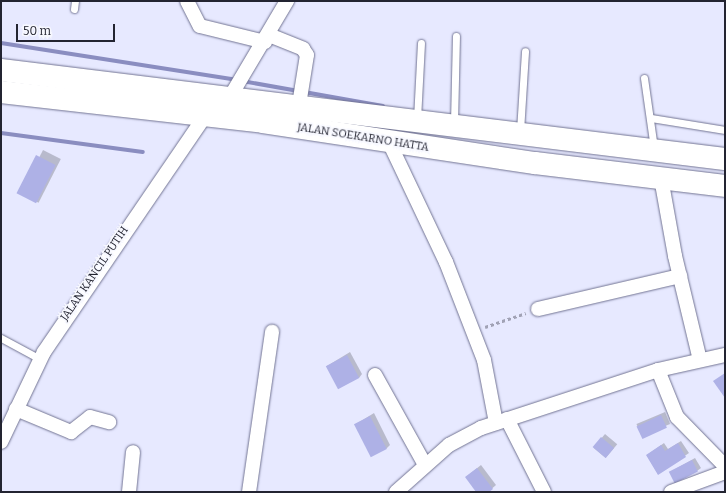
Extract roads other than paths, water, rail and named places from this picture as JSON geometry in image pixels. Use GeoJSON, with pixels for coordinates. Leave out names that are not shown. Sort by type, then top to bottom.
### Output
{"type":"FeatureCollection","features":[{"type":"Feature","properties":{"kind":"highway","name":"JALAN SOEKARNO HATTA"},"geometry":{"type":"LineString","coordinates":[[1,70],[235,91],[300,95],[417,119],[454,124],[520,126],[655,150],[725,159]]}},
{"type":"Feature","properties":{"kind":"highway","name":"JALAN SOEKARNO HATTA"},"geometry":{"type":"LineString","coordinates":[[1,92],[205,116],[725,186]]}},
{"type":"Feature","properties":{"kind":"street"},"geometry":{"type":"LineString","coordinates":[[187,1],[200,26],[267,39],[307,55],[300,95]]}},
{"type":"Feature","properties":{"kind":"street"},"geometry":{"type":"LineString","coordinates":[[235,91],[248,72],[287,1]]}},
{"type":"Feature","properties":{"kind":"street","name":"JALAN KANCIL PUTIH"},"geometry":{"type":"LineString","coordinates":[[1,442],[40,359],[89,281],[205,116]]}},
{"type":"Feature","properties":{"kind":"street"},"geometry":{"type":"LineString","coordinates":[[390,142],[446,262],[484,360],[502,421],[544,492]]}},
{"type":"Feature","properties":{"kind":"street"},"geometry":{"type":"LineString","coordinates":[[661,178],[680,276],[700,360]]}},
{"type":"Feature","properties":{"kind":"street"},"geometry":{"type":"LineString","coordinates":[[538,309],[680,276]]}},
{"type":"Feature","properties":{"kind":"street"},"geometry":{"type":"LineString","coordinates":[[249,492],[272,332]]}},
{"type":"Feature","properties":{"kind":"street"},"geometry":{"type":"LineString","coordinates":[[396,492],[449,445],[502,421],[658,370],[725,355]]}},
{"type":"Feature","properties":{"kind":"street"},"geometry":{"type":"LineString","coordinates":[[658,370],[680,422],[725,466]]}},
{"type":"Feature","properties":{"kind":"street"},"geometry":{"type":"LineString","coordinates":[[375,375],[425,465]]}},
{"type":"Feature","properties":{"kind":"street"},"geometry":{"type":"LineString","coordinates":[[16,409],[71,432],[90,417],[109,422]]}},
{"type":"Feature","properties":{"kind":"street"},"geometry":{"type":"LineString","coordinates":[[129,492],[133,452]]}},
{"type":"Feature","properties":{"kind":"street"},"geometry":{"type":"LineString","coordinates":[[671,492],[725,472]]}},
{"type":"Feature","properties":{"kind":"lane"},"geometry":{"type":"LineString","coordinates":[[454,124],[456,36]]}},
{"type":"Feature","properties":{"kind":"lane"},"geometry":{"type":"LineString","coordinates":[[417,119],[421,44]]}},
{"type":"Feature","properties":{"kind":"lane"},"geometry":{"type":"LineString","coordinates":[[520,126],[525,51]]}},
{"type":"Feature","properties":{"kind":"lane"},"geometry":{"type":"LineString","coordinates":[[644,78],[655,150]]}},
{"type":"Feature","properties":{"kind":"lane"},"geometry":{"type":"LineString","coordinates":[[651,118],[725,130]]}},
{"type":"Feature","properties":{"kind":"lane"},"geometry":{"type":"LineString","coordinates":[[1,338],[40,359]]}},
{"type":"Feature","properties":{"kind":"waterway"},"geometry":{"type":"LineString","coordinates":[[1,43],[236,80]]}},
{"type":"Feature","properties":{"kind":"waterway"},"geometry":{"type":"LineString","coordinates":[[242,81],[383,106]]}},
{"type":"Feature","properties":{"kind":"waterway"},"geometry":{"type":"LineString","coordinates":[[1,133],[143,152]]}}]}
